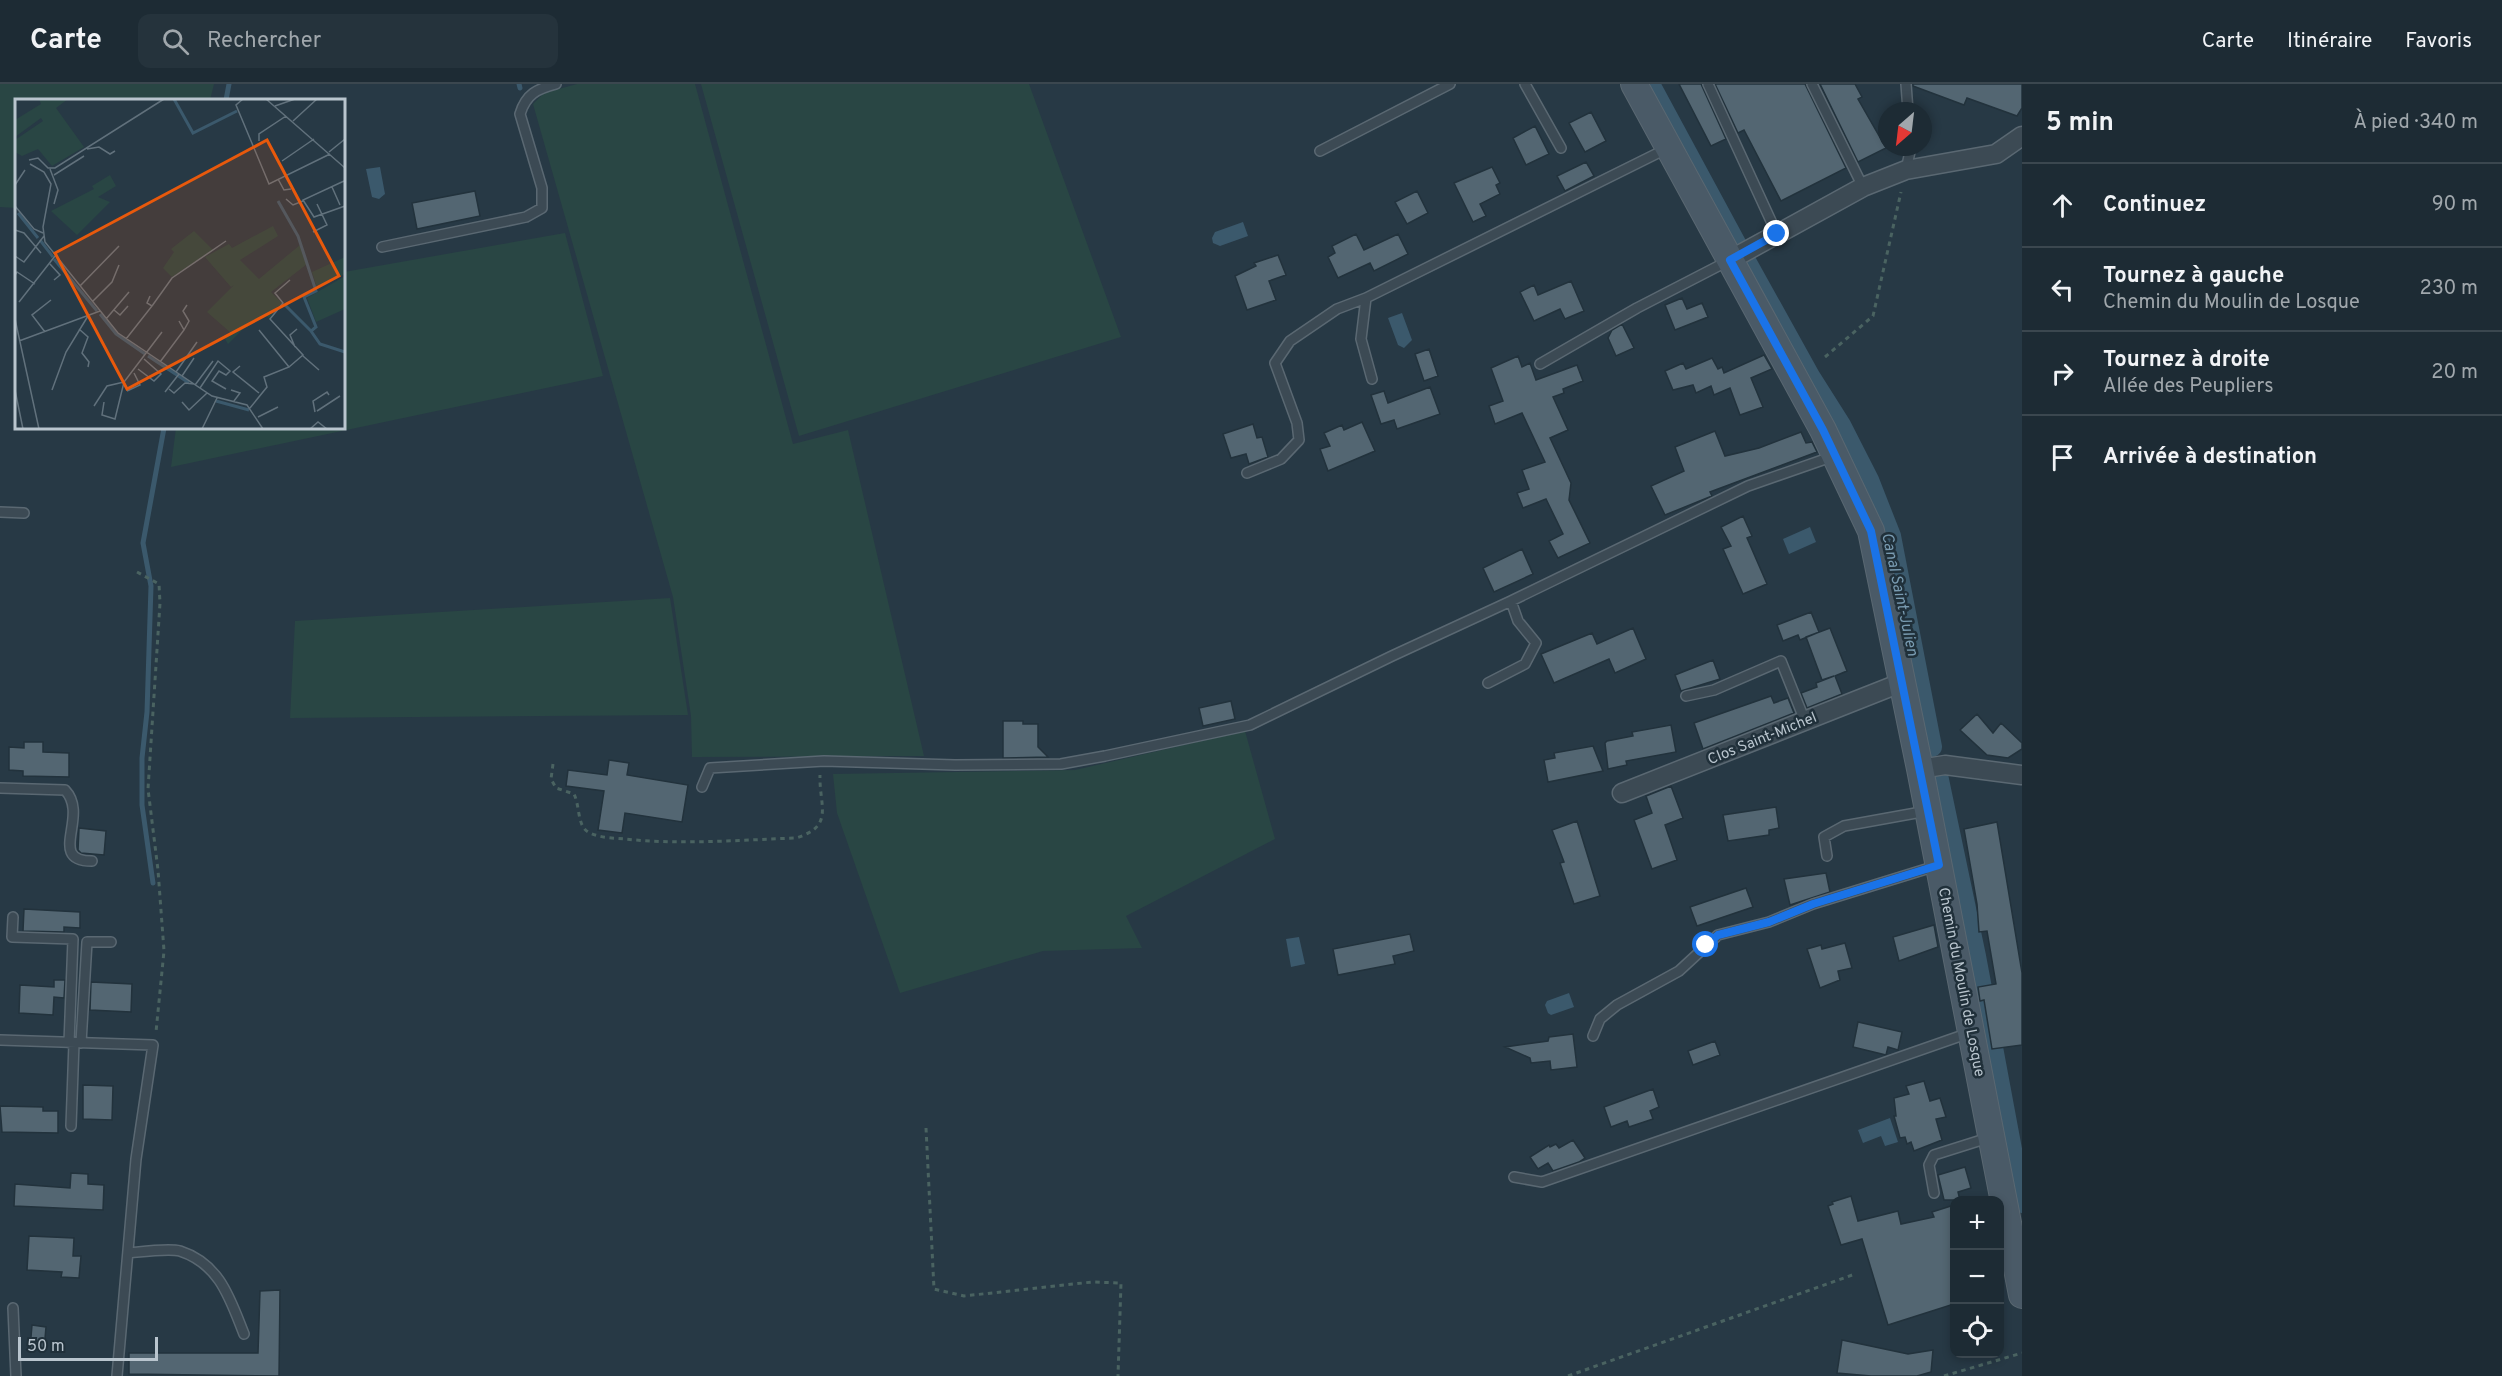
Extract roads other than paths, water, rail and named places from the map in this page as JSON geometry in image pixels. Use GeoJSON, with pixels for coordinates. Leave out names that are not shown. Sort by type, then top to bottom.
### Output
{"type":"FeatureCollection","features":[{"type":"Feature","properties":{"kind":"street","name":"Chemin du Moulin de Losque"},"geometry":{"type":"LineString","coordinates":[[1634,84],[1669,148],[1738,255],[1871,531],[1903,682],[1933,767],[1928,811],[2022,1295]]}},
{"type":"Feature","properties":{"kind":"street"},"geometry":{"type":"LineString","coordinates":[[1738,255],[1863,187],[1906,170],[1996,154],[2021,139]]}},
{"type":"Feature","properties":{"kind":"street","name":"Clos Saint-Michel"},"geometry":{"type":"LineString","coordinates":[[1622,793],[1903,682]]}},
{"type":"Feature","properties":{"kind":"street"},"geometry":{"type":"LineString","coordinates":[[1933,767],[2022,775]]}},
{"type":"Feature","properties":{"kind":"lane"},"geometry":{"type":"LineString","coordinates":[[382,247],[526,217],[542,208],[542,188],[520,114],[523,103],[535,90],[555,84]]}},
{"type":"Feature","properties":{"kind":"lane"},"geometry":{"type":"LineString","coordinates":[[1320,151],[1450,84]]}},
{"type":"Feature","properties":{"kind":"lane"},"geometry":{"type":"LineString","coordinates":[[1525,84],[1561,148]]}},
{"type":"Feature","properties":{"kind":"lane"},"geometry":{"type":"LineString","coordinates":[[1708,84],[1777,234]]}},
{"type":"Feature","properties":{"kind":"lane"},"geometry":{"type":"LineString","coordinates":[[1812,84],[1863,187]]}},
{"type":"Feature","properties":{"kind":"lane"},"geometry":{"type":"LineString","coordinates":[[1906,84],[1907,102]]}},
{"type":"Feature","properties":{"kind":"lane"},"geometry":{"type":"LineString","coordinates":[[1247,473],[1281,459],[1299,440],[1297,423],[1275,363],[1290,341],[1337,309],[1366,298],[1669,148]]}},
{"type":"Feature","properties":{"kind":"lane"},"geometry":{"type":"LineString","coordinates":[[1906,170],[1909,156]]}},
{"type":"Feature","properties":{"kind":"lane"},"geometry":{"type":"LineString","coordinates":[[1540,364],[1637,308],[1738,255]]}},
{"type":"Feature","properties":{"kind":"lane"},"geometry":{"type":"LineString","coordinates":[[1366,298],[1361,339],[1372,379]]}},
{"type":"Feature","properties":{"kind":"lane"},"geometry":{"type":"LineString","coordinates":[[702,786],[710,768],[824,761],[955,765],[1060,764],[1250,725],[1748,486],[1835,456]]}},
{"type":"Feature","properties":{"kind":"lane"},"geometry":{"type":"LineString","coordinates":[[0,512],[24,513]]}},
{"type":"Feature","properties":{"kind":"lane"},"geometry":{"type":"LineString","coordinates":[[1488,683],[1525,664],[1536,643],[1518,621],[1511,601]]}},
{"type":"Feature","properties":{"kind":"lane"},"geometry":{"type":"LineString","coordinates":[[1686,696],[1714,690],[1781,661],[1805,721]]}},
{"type":"Feature","properties":{"kind":"lane"},"geometry":{"type":"LineString","coordinates":[[0,788],[65,790],[72,797],[75,811],[68,844],[71,854],[81,861],[92,861]]}},
{"type":"Feature","properties":{"kind":"lane"},"geometry":{"type":"LineString","coordinates":[[1827,856],[1824,837],[1844,826],[1928,811]]}},
{"type":"Feature","properties":{"kind":"lane"},"geometry":{"type":"LineString","coordinates":[[1593,1036],[1600,1019],[1617,1005],[1679,971],[1718,935],[1769,922],[1813,904],[1939,865]]}},
{"type":"Feature","properties":{"kind":"lane"},"geometry":{"type":"LineString","coordinates":[[13,916],[12,937],[73,939],[75,1043]]}},
{"type":"Feature","properties":{"kind":"lane"},"geometry":{"type":"LineString","coordinates":[[70,1126],[75,1043],[87,942],[111,942]]}},
{"type":"Feature","properties":{"kind":"lane"},"geometry":{"type":"LineString","coordinates":[[1514,1177],[1542,1182],[1971,1032]]}},
{"type":"Feature","properties":{"kind":"lane"},"geometry":{"type":"LineString","coordinates":[[0,1040],[153,1045],[136,1159],[117,1376]]}},
{"type":"Feature","properties":{"kind":"lane"},"geometry":{"type":"LineString","coordinates":[[1934,1193],[1929,1165],[1934,1155],[1992,1137]]}},
{"type":"Feature","properties":{"kind":"lane"},"geometry":{"type":"LineString","coordinates":[[128,1253],[178,1251],[205,1265],[225,1286],[244,1334]]}},
{"type":"Feature","properties":{"kind":"lane"},"geometry":{"type":"LineString","coordinates":[[13,1308],[16,1376]]}},
{"type":"Feature","properties":{"kind":"water"},"geometry":{"type":"Polygon","coordinates":[[[380,167],[385,194],[379,199],[372,197],[366,169],[380,167]]]}},
{"type":"Feature","properties":{"kind":"water"},"geometry":{"type":"Polygon","coordinates":[[[1243,222],[1248,236],[1220,246],[1213,243],[1212,238],[1215,232],[1243,222]]]}},
{"type":"Feature","properties":{"kind":"water"},"geometry":{"type":"Polygon","coordinates":[[[1402,313],[1412,340],[1404,348],[1398,345],[1388,318],[1402,313]]]}},
{"type":"Feature","properties":{"kind":"water"},"geometry":{"type":"Polygon","coordinates":[[[1810,527],[1816,542],[1789,554],[1783,539],[1810,527]]]}},
{"type":"Feature","properties":{"kind":"water"},"geometry":{"type":"Polygon","coordinates":[[[1299,937],[1305,964],[1291,967],[1286,939],[1299,937]]]}},
{"type":"Feature","properties":{"kind":"water"},"geometry":{"type":"Polygon","coordinates":[[[1569,993],[1574,1007],[1551,1015],[1548,1013],[1545,1005],[1547,1001],[1569,993]]]}},
{"type":"Feature","properties":{"kind":"water"},"geometry":{"type":"Polygon","coordinates":[[[1890,1118],[1898,1142],[1885,1146],[1881,1136],[1863,1143],[1858,1130],[1890,1118]]]}},
{"type":"Feature","properties":{"kind":"waterway"},"geometry":{"type":"LineString","coordinates":[[226,99],[229,84]]}},
{"type":"Feature","properties":{"kind":"waterway"},"geometry":{"type":"LineString","coordinates":[[519,84],[520,88]]}},
{"type":"Feature","properties":{"kind":"waterway","name":"Canal Saint-Julien"},"geometry":{"type":"LineString","coordinates":[[1650,84],[1737,245]]}},
{"type":"Feature","properties":{"kind":"waterway","name":"Canal Saint-Julien"},"geometry":{"type":"LineString","coordinates":[[1745,259],[1810,376],[1841,425],[1869,480],[1891,536],[1932,747]]}},
{"type":"Feature","properties":{"kind":"waterway"},"geometry":{"type":"LineString","coordinates":[[153,883],[142,805],[142,758],[147,712],[151,586],[143,543],[164,429]]}},
{"type":"Feature","properties":{"kind":"waterway","name":"Canal Saint-Julien"},"geometry":{"type":"LineString","coordinates":[[1938,775],[1976,956],[2022,1203]]}}]}
